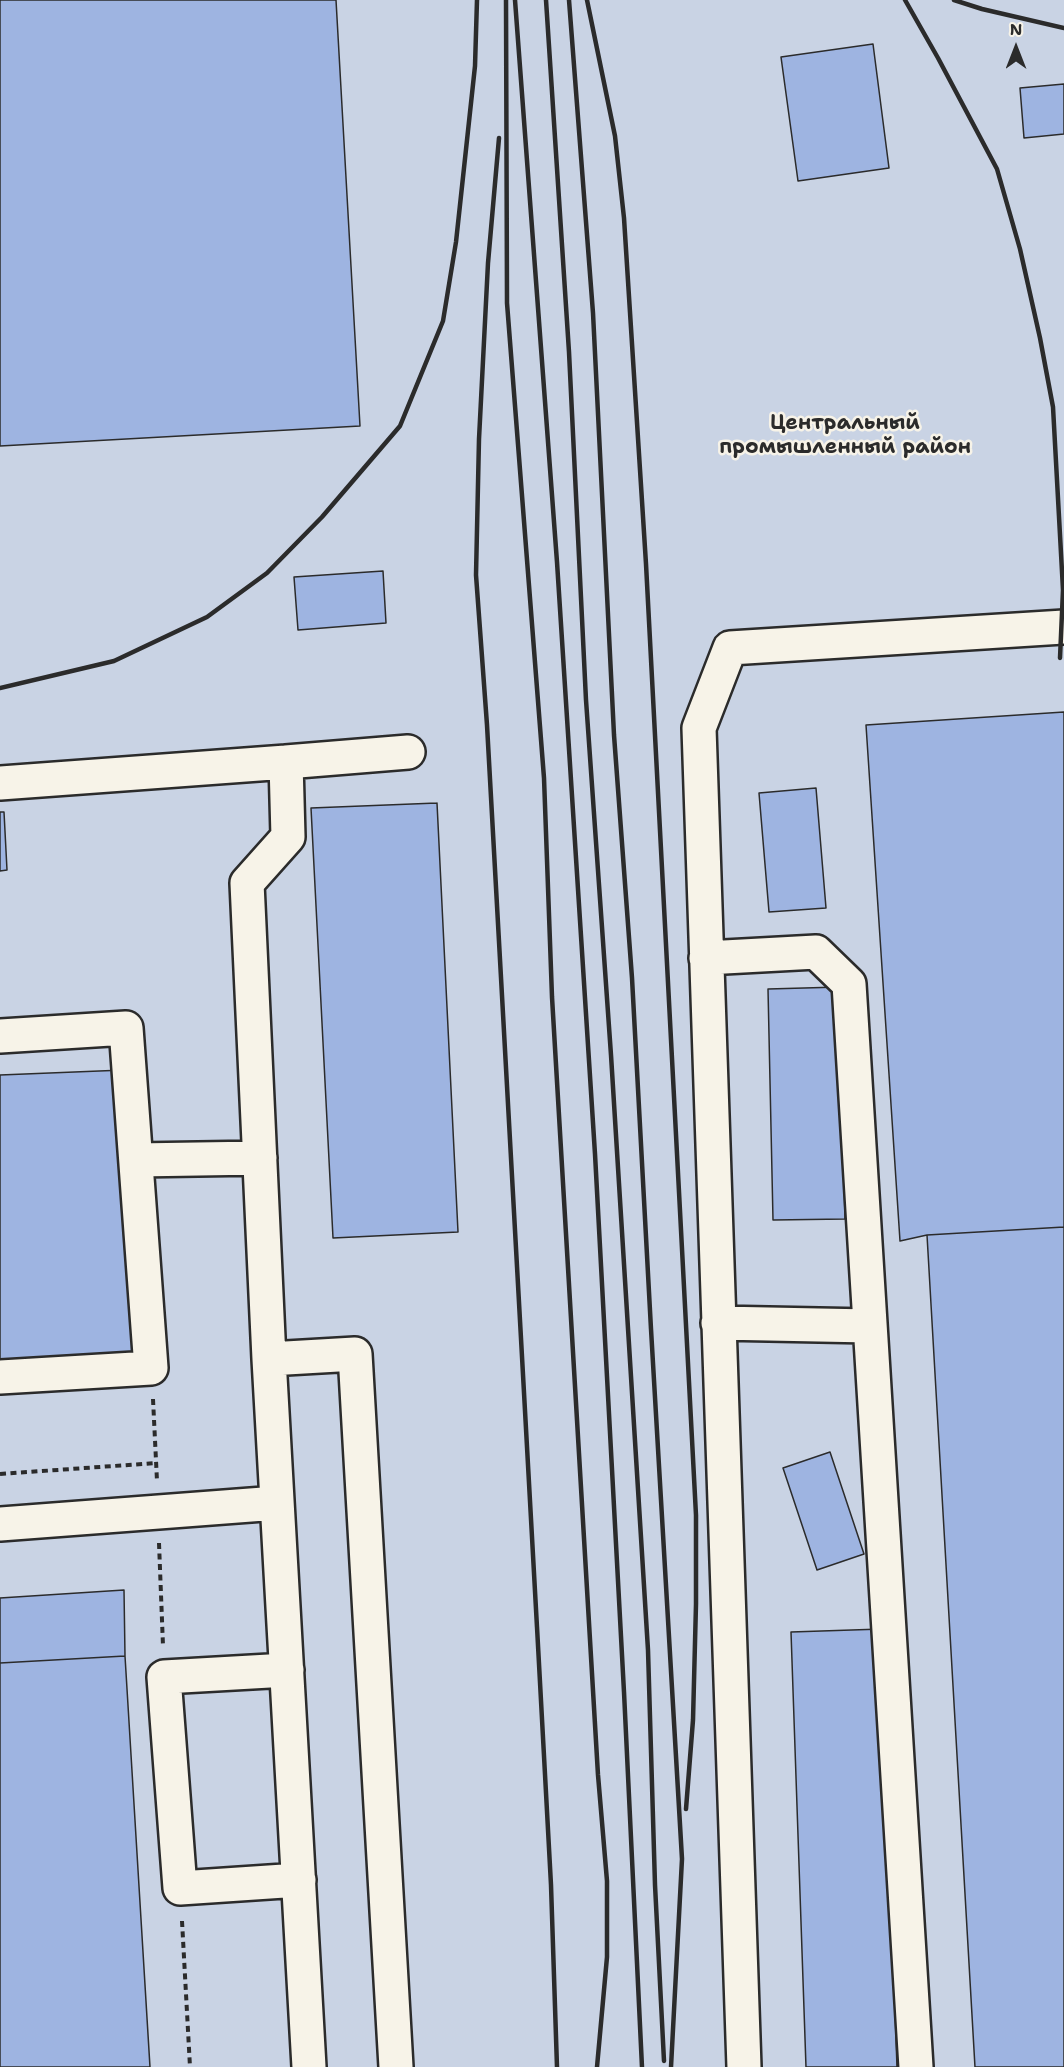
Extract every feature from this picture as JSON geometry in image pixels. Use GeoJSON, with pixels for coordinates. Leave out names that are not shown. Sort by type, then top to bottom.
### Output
{"type":"FeatureCollection","features":[{"type":"Feature","properties":{"kind":"lane"},"geometry":{"type":"LineString","coordinates":[[744,2067],[699,728],[730,648],[1064,627]]}},
{"type":"Feature","properties":{"kind":"lane"},"geometry":{"type":"LineString","coordinates":[[0,783],[408,752]]}},
{"type":"Feature","properties":{"kind":"lane"},"geometry":{"type":"LineString","coordinates":[[286,762],[288,837],[247,883],[269,1359],[309,2067]]}},
{"type":"Feature","properties":{"kind":"lane"},"geometry":{"type":"LineString","coordinates":[[706,958],[816,952],[849,984],[916,2067]]}},
{"type":"Feature","properties":{"kind":"lane"},"geometry":{"type":"LineString","coordinates":[[0,1036],[126,1028],[151,1368],[0,1377]]}},
{"type":"Feature","properties":{"kind":"lane"},"geometry":{"type":"LineString","coordinates":[[136,1160],[260,1158]]}},
{"type":"Feature","properties":{"kind":"lane"},"geometry":{"type":"LineString","coordinates":[[718,1323],[870,1326]]}},
{"type":"Feature","properties":{"kind":"lane"},"geometry":{"type":"LineString","coordinates":[[269,1359],[355,1354],[396,2067]]}},
{"type":"Feature","properties":{"kind":"lane"},"geometry":{"type":"LineString","coordinates":[[0,1524],[277,1503]]}},
{"type":"Feature","properties":{"kind":"lane"},"geometry":{"type":"LineString","coordinates":[[286,1670],[164,1677],[180,1888],[299,1880]]}},
{"type":"Feature","properties":{"kind":"path"},"geometry":{"type":"LineString","coordinates":[[0,1474],[156,1463]]}},
{"type":"Feature","properties":{"kind":"path"},"geometry":{"type":"LineString","coordinates":[[180,1888],[190,2067]]}},
{"type":"Feature","properties":{"kind":"shaded area"},"geometry":{"type":"Polygon","coordinates":[[[0,0],[1064,0],[1064,2067],[0,2067],[0,0]]]}},
{"type":"Feature","properties":{"kind":"building"},"geometry":{"type":"Polygon","coordinates":[[[0,0],[336,0],[360,426],[0,446],[0,0]]]}},
{"type":"Feature","properties":{"kind":"building"},"geometry":{"type":"Polygon","coordinates":[[[873,44],[889,168],[798,181],[781,57],[873,44]]]}},
{"type":"Feature","properties":{"kind":"building"},"geometry":{"type":"Polygon","coordinates":[[[1064,84],[1064,134],[1024,138],[1020,88],[1064,84]]]}},
{"type":"Feature","properties":{"kind":"building"},"geometry":{"type":"Polygon","coordinates":[[[383,571],[386,623],[298,630],[294,577],[383,571]]]}},
{"type":"Feature","properties":{"kind":"building"},"geometry":{"type":"Polygon","coordinates":[[[1064,712],[1064,1227],[927,1235],[900,1241],[866,725],[1064,712]]]}},
{"type":"Feature","properties":{"kind":"building"},"geometry":{"type":"Polygon","coordinates":[[[816,788],[826,908],[769,912],[759,793],[816,788]]]}},
{"type":"Feature","properties":{"kind":"building"},"geometry":{"type":"Polygon","coordinates":[[[437,803],[458,1232],[333,1238],[311,808],[437,803]]]}},
{"type":"Feature","properties":{"kind":"building"},"geometry":{"type":"Polygon","coordinates":[[[0,812],[4,812],[7,870],[0,871],[0,812]]]}},
{"type":"Feature","properties":{"kind":"building"},"geometry":{"type":"Polygon","coordinates":[[[840,987],[845,1219],[773,1220],[768,989],[840,987]]]}},
{"type":"Feature","properties":{"kind":"building"},"geometry":{"type":"Polygon","coordinates":[[[124,1070],[138,1359],[0,1365],[0,1075],[124,1070]]]}},
{"type":"Feature","properties":{"kind":"building"},"geometry":{"type":"Polygon","coordinates":[[[1064,1227],[1064,2067],[975,2067],[927,1235],[1064,1227]]]}},
{"type":"Feature","properties":{"kind":"building"},"geometry":{"type":"Polygon","coordinates":[[[830,1452],[864,1554],[817,1570],[783,1468],[830,1452]]]}},
{"type":"Feature","properties":{"kind":"building"},"geometry":{"type":"Polygon","coordinates":[[[124,1590],[125,1656],[0,1663],[0,1598],[124,1590]]]}},
{"type":"Feature","properties":{"kind":"building"},"geometry":{"type":"Polygon","coordinates":[[[882,1629],[897,2067],[806,2067],[791,1632],[882,1629]]]}},
{"type":"Feature","properties":{"kind":"building"},"geometry":{"type":"Polygon","coordinates":[[[125,1656],[150,2067],[0,2067],[0,1663],[125,1656]]]}},
{"type":"Feature","properties":{"kind":"railway"},"geometry":{"type":"LineString","coordinates":[[0,688],[114,661],[207,617],[267,573],[322,517],[400,426],[443,321],[456,242],[475,66],[477,0]]}},
{"type":"Feature","properties":{"kind":"railway"},"geometry":{"type":"LineString","coordinates":[[506,0],[507,303],[544,778],[552,997],[598,1775],[607,1881],[607,1957],[597,2067]]}},
{"type":"Feature","properties":{"kind":"railway"},"geometry":{"type":"LineString","coordinates":[[515,0],[557,562],[595,1154],[642,2067]]}},
{"type":"Feature","properties":{"kind":"railway"},"geometry":{"type":"LineString","coordinates":[[546,0],[569,352],[586,700],[611,1055],[648,1650],[655,1885],[664,2061]]}},
{"type":"Feature","properties":{"kind":"railway"},"geometry":{"type":"LineString","coordinates":[[569,0],[593,313],[614,735],[632,978],[682,1859],[671,2067]]}},
{"type":"Feature","properties":{"kind":"railway"},"geometry":{"type":"LineString","coordinates":[[587,0],[615,136],[624,218],[646,564],[696,1515],[693,1720],[686,1809]]}},
{"type":"Feature","properties":{"kind":"railway"},"geometry":{"type":"LineString","coordinates":[[905,0],[997,169],[1020,249],[1053,407],[1063,590],[1060,658]]}},
{"type":"Feature","properties":{"kind":"railway"},"geometry":{"type":"LineString","coordinates":[[954,0],[982,9],[1064,28]]}},
{"type":"Feature","properties":{"kind":"railway"},"geometry":{"type":"LineString","coordinates":[[499,138],[488,263],[479,439],[476,575],[487,725],[537,1627],[551,1885],[557,2067]]}},
{"type":"Feature","properties":{"kind":"district","name":"Центральный промышленный район"},"geometry":{"type":"Point","coordinates":[845,436]}}]}
